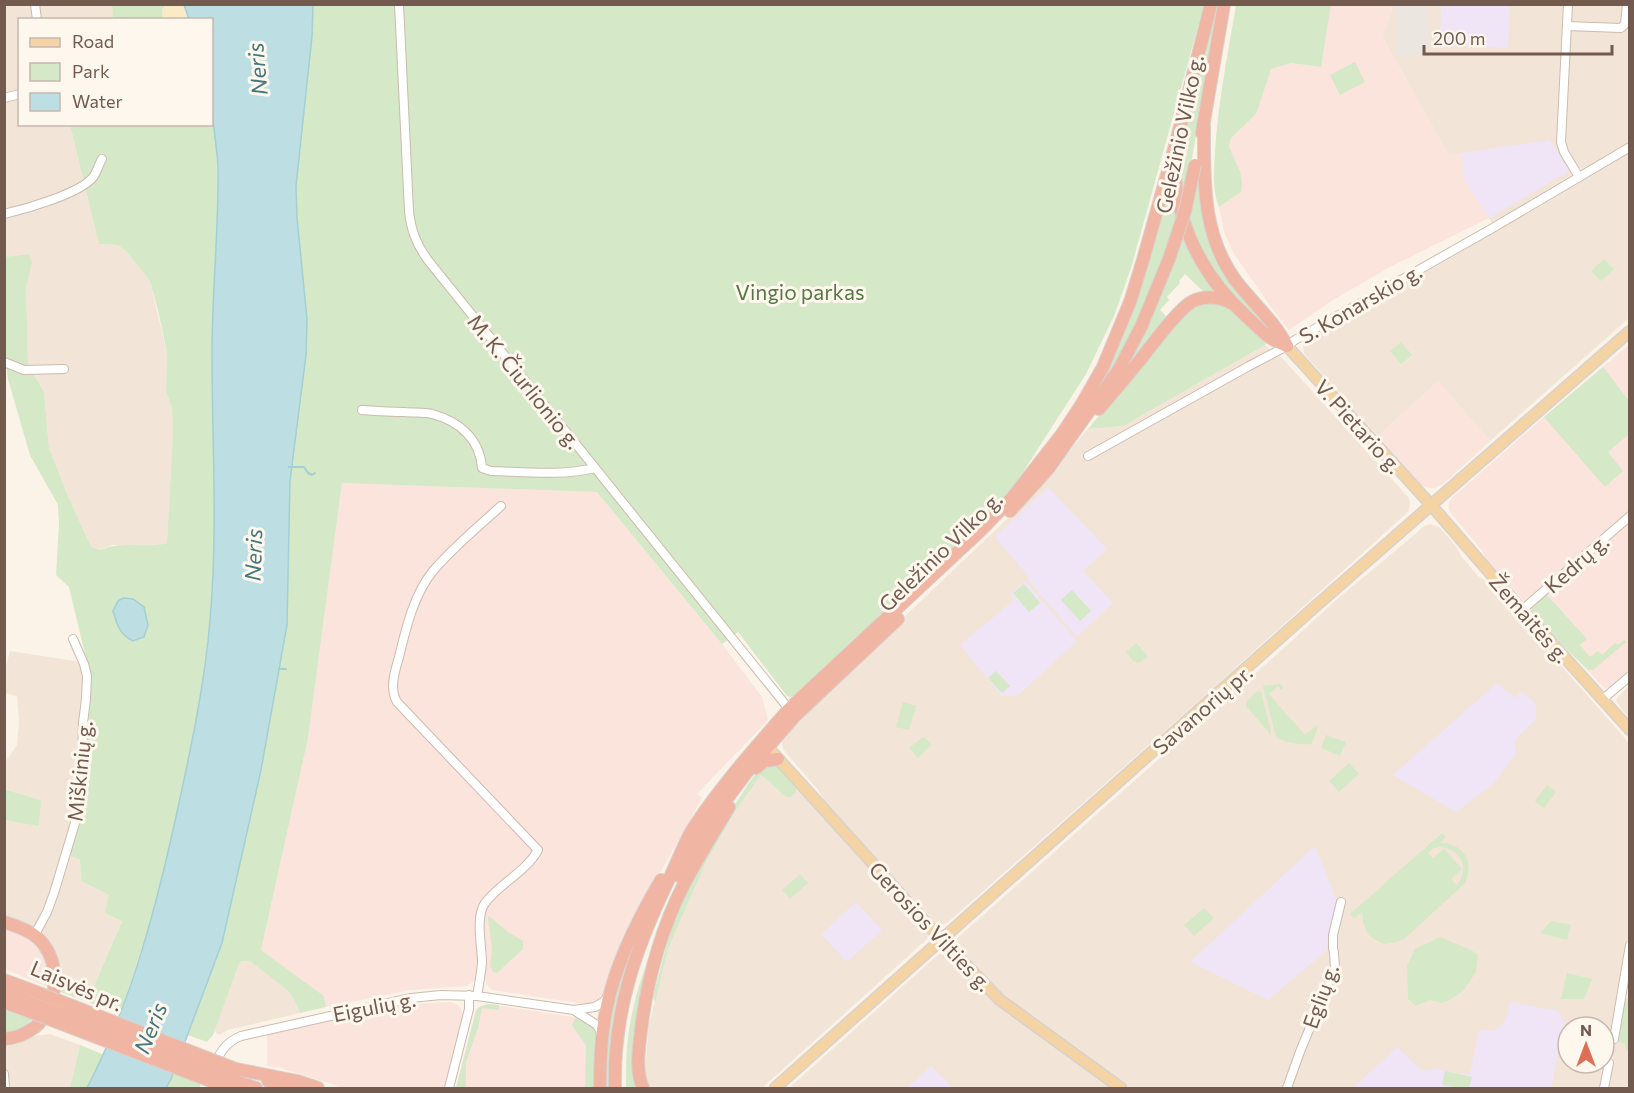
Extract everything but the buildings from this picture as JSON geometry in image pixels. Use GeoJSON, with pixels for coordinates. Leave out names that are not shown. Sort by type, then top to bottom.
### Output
{"type":"FeatureCollection","features":[{"type":"Feature","properties":{"kind":"highway","name":"Geležinio Vilko g."},"geometry":{"type":"LineString","coordinates":[[615,1089],[615,1048],[619,1019],[634,963],[664,889],[694,838],[711,820],[765,744],[787,707],[1012,498],[1062,434],[1103,367],[1130,302],[1143,260],[1211,4]]}},
{"type":"Feature","properties":{"kind":"highway","name":"Geležinio Vilko g."},"geometry":{"type":"LineString","coordinates":[[621,1089],[621,1060],[628,1006],[638,973],[704,812],[765,744],[1017,504],[1048,469],[1119,369],[1141,327],[1185,211],[1204,126],[1224,4]]}},
{"type":"Feature","properties":{"kind":"highway"},"geometry":{"type":"LineString","coordinates":[[1204,126],[1205,203],[1213,237],[1228,270],[1281,334],[1287,346]]}},
{"type":"Feature","properties":{"kind":"highway"},"geometry":{"type":"LineString","coordinates":[[1175,146],[1176,181],[1187,231],[1206,271],[1233,304],[1273,341],[1287,346]]}},
{"type":"Feature","properties":{"kind":"highway"},"geometry":{"type":"LineString","coordinates":[[1048,469],[1185,306],[1210,297],[1224,299],[1233,304]]}},
{"type":"Feature","properties":{"kind":"highway"},"geometry":{"type":"LineString","coordinates":[[729,794],[764,761],[778,759]]}},
{"type":"Feature","properties":{"kind":"highway"},"geometry":{"type":"LineString","coordinates":[[643,1089],[639,1078],[638,1057],[646,998],[657,953],[683,886],[716,827],[753,772]]}},
{"type":"Feature","properties":{"kind":"highway"},"geometry":{"type":"LineString","coordinates":[[683,886],[694,838]]}},
{"type":"Feature","properties":{"kind":"highway"},"geometry":{"type":"LineString","coordinates":[[600,1089],[602,1037],[611,991],[621,961],[649,899],[665,872],[694,838]]}},
{"type":"Feature","properties":{"kind":"highway"},"geometry":{"type":"LineString","coordinates":[[4,922],[23,929],[46,947],[53,964],[54,986],[51,1002],[41,1021],[34,1028],[16,1037],[4,1039]]}},
{"type":"Feature","properties":{"kind":"highway"},"geometry":{"type":"LineString","coordinates":[[4,980],[27,1000]]}},
{"type":"Feature","properties":{"kind":"highway"},"geometry":{"type":"LineString","coordinates":[[4,992],[27,1000]]}},
{"type":"Feature","properties":{"kind":"highway","name":"Laisvės pr."},"geometry":{"type":"LineString","coordinates":[[4,1002],[27,1000],[232,1081]]}},
{"type":"Feature","properties":{"kind":"highway"},"geometry":{"type":"LineString","coordinates":[[232,1081],[256,1089]]}},
{"type":"Feature","properties":{"kind":"highway"},"geometry":{"type":"LineString","coordinates":[[232,1081],[289,1089]]}},
{"type":"Feature","properties":{"kind":"highway"},"geometry":{"type":"LineString","coordinates":[[232,1081],[297,1081],[318,1089]]}},
{"type":"Feature","properties":{"kind":"main road","name":"Savanorių pr."},"geometry":{"type":"LineString","coordinates":[[775,1089],[1629,331]]}},
{"type":"Feature","properties":{"kind":"main road","name":"V. Pietario g."},"geometry":{"type":"LineString","coordinates":[[1287,346],[1431,505]]}},
{"type":"Feature","properties":{"kind":"main road","name":"Žemaitės g."},"geometry":{"type":"LineString","coordinates":[[1431,505],[1629,730]]}},
{"type":"Feature","properties":{"kind":"main road","name":"Gerosios Vilties g."},"geometry":{"type":"LineString","coordinates":[[765,744],[942,940],[1000,1000],[1121,1089]]}},
{"type":"Feature","properties":{"kind":"main road","name":"Laisvės pr."},"geometry":{"type":"LineString","coordinates":[[4,974],[27,1000]]}},
{"type":"Feature","properties":{"kind":"street","name":"M. K. Čiurlionio g."},"geometry":{"type":"LineString","coordinates":[[399,4],[410,211],[417,244],[787,707]]}},
{"type":"Feature","properties":{"kind":"street"},"geometry":{"type":"LineString","coordinates":[[1568,4],[1562,142],[1564,152],[1579,177]]}},
{"type":"Feature","properties":{"kind":"street"},"geometry":{"type":"LineString","coordinates":[[1567,26],[1621,28],[1625,24],[1627,4]]}},
{"type":"Feature","properties":{"kind":"street","name":"S. Konarskio g."},"geometry":{"type":"LineString","coordinates":[[1088,456],[1287,346],[1629,147]]}},
{"type":"Feature","properties":{"kind":"street"},"geometry":{"type":"LineString","coordinates":[[4,214],[46,201],[87,183],[94,176],[102,159]]}},
{"type":"Feature","properties":{"kind":"street"},"geometry":{"type":"LineString","coordinates":[[4,362],[24,370],[64,369]]}},
{"type":"Feature","properties":{"kind":"street"},"geometry":{"type":"LineString","coordinates":[[362,410],[429,413],[442,417],[469,434],[477,446],[482,468],[491,471],[550,473],[579,472],[595,468]]}},
{"type":"Feature","properties":{"kind":"street"},"geometry":{"type":"LineString","coordinates":[[449,1089],[481,971],[480,921],[482,909],[490,898],[531,860],[538,850],[397,702],[393,688],[402,643],[423,586],[443,560],[501,506]]}},
{"type":"Feature","properties":{"kind":"street","name":"Kedrų g."},"geometry":{"type":"LineString","coordinates":[[1522,610],[1629,516]]}},
{"type":"Feature","properties":{"kind":"street","name":"Miškinių g."},"geometry":{"type":"LineString","coordinates":[[34,936],[54,893],[78,813],[81,791],[87,676],[73,639]]}},
{"type":"Feature","properties":{"kind":"street"},"geometry":{"type":"LineString","coordinates":[[1603,699],[1629,676]]}},
{"type":"Feature","properties":{"kind":"street","name":"Eglių g."},"geometry":{"type":"LineString","coordinates":[[1287,1089],[1335,968],[1334,935],[1341,902]]}},
{"type":"Feature","properties":{"kind":"street"},"geometry":{"type":"LineString","coordinates":[[1616,1031],[1625,994],[1629,945]]}},
{"type":"Feature","properties":{"kind":"street","name":"Eigulių g."},"geometry":{"type":"LineString","coordinates":[[205,1089],[221,1051],[232,1040],[241,1036],[396,1000],[441,995],[473,996],[574,1010],[595,1006],[606,999],[611,991]]}},
{"type":"Feature","properties":{"kind":"street","name":"Eigulių g."},"geometry":{"type":"LineString","coordinates":[[574,1010],[597,1025],[602,1037]]}},
{"type":"Feature","properties":{"kind":"street"},"geometry":{"type":"LineString","coordinates":[[4,1074],[5,1089]]}},
{"type":"Feature","properties":{"kind":"shaded area"},"geometry":{"type":"Polygon","coordinates":[[[1392,4],[1382,36],[1449,156],[1462,153],[1463,178],[1489,218],[1390,267],[1333,300],[1289,330],[1234,254],[1224,232],[1219,207],[1241,192],[1240,171],[1229,147],[1231,138],[1256,114],[1270,69],[1291,63],[1321,67],[1331,5],[1392,4]]]}},
{"type":"Feature","properties":{"kind":"shaded area"},"geometry":{"type":"Polygon","coordinates":[[[4,5],[112,5],[113,18],[18,18],[18,126],[70,126],[99,244],[118,245],[126,251],[150,281],[167,353],[166,391],[172,409],[173,432],[167,543],[156,546],[112,545],[101,550],[91,547],[49,448],[44,392],[28,365],[26,286],[28,254],[5,257],[4,5]]]}},
{"type":"Feature","properties":{"kind":"shaded area"},"geometry":{"type":"Polygon","coordinates":[[[1392,5],[1565,5],[1558,142],[1572,173],[1570,176],[1492,223],[1449,156],[1382,36],[1392,5]]]}},
{"type":"Feature","properties":{"kind":"shaded area"},"geometry":{"type":"Polygon","coordinates":[[[1395,5],[1428,5],[1427,56],[1395,55],[1395,5]]]}},
{"type":"Feature","properties":{"kind":"shaded area"},"geometry":{"type":"Polygon","coordinates":[[[1441,5],[1510,5],[1508,48],[1446,45],[1440,36],[1441,5]]]}},
{"type":"Feature","properties":{"kind":"shaded area"},"geometry":{"type":"Polygon","coordinates":[[[1571,5],[1629,5],[1629,142],[1585,169],[1577,168],[1565,149],[1571,5]]]}},
{"type":"Feature","properties":{"kind":"shaded area"},"geometry":{"type":"Polygon","coordinates":[[[1549,140],[1568,170],[1566,173],[1489,218],[1463,178],[1462,153],[1549,140]]]}},
{"type":"Feature","properties":{"kind":"shaded area"},"geometry":{"type":"Polygon","coordinates":[[[1629,152],[1629,318],[1490,441],[1438,381],[1378,436],[1304,354],[1303,346],[1307,339],[1449,259],[1629,152]]]}},
{"type":"Feature","properties":{"kind":"shaded area"},"geometry":{"type":"Polygon","coordinates":[[[1265,345],[1283,359],[1408,497],[1409,511],[1201,699],[947,923],[937,924],[826,803],[818,790],[783,749],[784,734],[875,649],[885,635],[1031,496],[1088,429],[1123,426],[1265,345]]]}},
{"type":"Feature","properties":{"kind":"shaded area"},"geometry":{"type":"Polygon","coordinates":[[[1629,345],[1629,512],[1525,602],[1488,561],[1451,513],[1449,502],[1629,345]]]}},
{"type":"Feature","properties":{"kind":"shaded area"},"geometry":{"type":"Polygon","coordinates":[[[1438,381],[1490,441],[1443,484],[1429,488],[1422,486],[1378,436],[1438,381]]]}},
{"type":"Feature","properties":{"kind":"shaded area"},"geometry":{"type":"Polygon","coordinates":[[[342,483],[597,492],[722,644],[762,697],[768,720],[697,794],[702,798],[641,907],[606,993],[601,1000],[584,1004],[492,990],[486,984],[486,976],[476,975],[474,981],[467,986],[410,990],[326,1007],[324,996],[261,950],[308,738],[342,483]]]}},
{"type":"Feature","properties":{"kind":"shaded area"},"geometry":{"type":"Polygon","coordinates":[[[1048,487],[1107,549],[1083,571],[1113,603],[1077,637],[1027,579],[1029,577],[995,537],[1048,487]]]}},
{"type":"Feature","properties":{"kind":"shaded area"},"geometry":{"type":"Polygon","coordinates":[[[1629,521],[1629,670],[1610,688],[1605,689],[1531,609],[1629,521]]]}},
{"type":"Feature","properties":{"kind":"shaded area"},"geometry":{"type":"Polygon","coordinates":[[[1430,524],[1439,527],[1478,576],[1488,582],[1629,743],[1629,935],[1614,1015],[1556,1015],[1556,1075],[1603,1075],[1601,1088],[1127,1088],[1000,996],[954,945],[954,941],[1335,601],[1424,526],[1430,524]]]}},
{"type":"Feature","properties":{"kind":"shaded area"},"geometry":{"type":"Polygon","coordinates":[[[1025,581],[1077,641],[1017,696],[1002,696],[960,645],[1014,600],[1010,594],[1025,581]]]}},
{"type":"Feature","properties":{"kind":"shaded area"},"geometry":{"type":"Polygon","coordinates":[[[10,651],[88,663],[91,690],[80,859],[81,881],[109,895],[122,920],[91,993],[60,982],[5,918],[5,820],[37,826],[41,800],[5,789],[4,764],[17,745],[19,722],[17,696],[5,693],[5,670],[10,651]]]}},
{"type":"Feature","properties":{"kind":"shaded area"},"geometry":{"type":"Polygon","coordinates":[[[1497,683],[1515,698],[1522,691],[1536,705],[1536,719],[1515,740],[1516,754],[1493,784],[1456,812],[1393,775],[1497,683]]]}},
{"type":"Feature","properties":{"kind":"shaded area"},"geometry":{"type":"Polygon","coordinates":[[[1629,686],[1629,719],[1616,701],[1629,686]]]}},
{"type":"Feature","properties":{"kind":"shaded area"},"geometry":{"type":"Polygon","coordinates":[[[761,775],[786,797],[796,793],[797,785],[928,933],[927,939],[762,1088],[648,1088],[642,1064],[646,1062],[649,1021],[668,949],[706,862],[734,813],[761,775]]]}},
{"type":"Feature","properties":{"kind":"shaded area"},"geometry":{"type":"Polygon","coordinates":[[[1315,846],[1337,902],[1326,951],[1268,1000],[1190,962],[1315,846]]]}},
{"type":"Feature","properties":{"kind":"shaded area"},"geometry":{"type":"Polygon","coordinates":[[[856,902],[882,930],[847,962],[821,934],[856,902]]]}},
{"type":"Feature","properties":{"kind":"shaded area"},"geometry":{"type":"Polygon","coordinates":[[[5,926],[34,940],[49,962],[50,988],[5,969],[5,926]]]}},
{"type":"Feature","properties":{"kind":"shaded area"},"geometry":{"type":"Polygon","coordinates":[[[945,951],[948,952],[1117,1088],[789,1088],[945,951]]]}},
{"type":"Feature","properties":{"kind":"shaded area"},"geometry":{"type":"Polygon","coordinates":[[[250,960],[286,989],[294,999],[300,1013],[228,1030],[219,1035],[214,1031],[239,964],[250,960]]]}},
{"type":"Feature","properties":{"kind":"shaded area"},"geometry":{"type":"Polygon","coordinates":[[[1629,998],[1629,1088],[1608,1088],[1610,1075],[1616,1075],[1616,1036],[1621,1004],[1629,998]]]}},
{"type":"Feature","properties":{"kind":"shaded area"},"geometry":{"type":"Polygon","coordinates":[[[450,1002],[458,1005],[463,1015],[444,1088],[344,1088],[278,1067],[267,1066],[267,1033],[398,1005],[450,1002]]]}},
{"type":"Feature","properties":{"kind":"shaded area"},"geometry":{"type":"Polygon","coordinates":[[[1510,1002],[1558,1011],[1561,1015],[1556,1015],[1556,1064],[1551,1088],[1353,1088],[1397,1047],[1422,1071],[1434,1068],[1470,1074],[1479,1030],[1493,1031],[1505,1022],[1510,1002]]]}},
{"type":"Feature","properties":{"kind":"shaded area"},"geometry":{"type":"Polygon","coordinates":[[[488,1004],[581,1018],[596,1088],[456,1088],[476,1011],[479,1007],[488,1004]]]}},
{"type":"Feature","properties":{"kind":"shaded area"},"geometry":{"type":"Polygon","coordinates":[[[50,1034],[80,1045],[70,1088],[5,1088],[5,1043],[50,1034]]]}},
{"type":"Feature","properties":{"kind":"shaded area"},"geometry":{"type":"Polygon","coordinates":[[[931,1066],[953,1088],[906,1088],[909,1086],[931,1066]]]}},
{"type":"Feature","properties":{"kind":"green space"},"geometry":{"type":"Polygon","coordinates":[[[112,5],[166,5],[162,10],[163,18],[113,18],[112,5]]]}},
{"type":"Feature","properties":{"kind":"green space","name":"Vingio parkas"},"geometry":{"type":"Polygon","coordinates":[[[313,5],[1204,5],[1131,268],[1114,316],[1086,374],[1007,497],[793,696],[787,696],[738,632],[722,644],[597,492],[342,483],[308,738],[261,950],[324,996],[326,1007],[300,1013],[294,999],[286,989],[250,961],[242,961],[213,1035],[207,1042],[188,1035],[222,943],[261,770],[287,625],[290,481],[306,355],[307,319],[296,186],[312,36],[313,5]]]}},
{"type":"Feature","properties":{"kind":"green space"},"geometry":{"type":"Polygon","coordinates":[[[1217,5],[1219,5],[1183,199],[1178,162],[1217,5]]]}},
{"type":"Feature","properties":{"kind":"green space"},"geometry":{"type":"Polygon","coordinates":[[[1236,5],[1331,5],[1321,67],[1291,63],[1271,69],[1256,114],[1231,138],[1229,147],[1240,171],[1241,192],[1219,207],[1214,180],[1216,133],[1236,5]]]}},
{"type":"Feature","properties":{"kind":"green space"},"geometry":{"type":"Polygon","coordinates":[[[1355,62],[1365,82],[1340,95],[1330,75],[1355,62]]]}},
{"type":"Feature","properties":{"kind":"green space"},"geometry":{"type":"Polygon","coordinates":[[[213,116],[218,190],[212,351],[215,530],[210,620],[200,701],[169,851],[151,921],[120,1014],[58,991],[60,982],[91,993],[122,921],[105,913],[109,895],[81,881],[80,859],[70,856],[81,815],[91,690],[90,675],[69,587],[56,575],[58,505],[30,455],[8,379],[4,351],[4,257],[29,254],[32,262],[26,286],[28,365],[44,392],[49,448],[91,547],[101,550],[125,545],[167,543],[173,432],[172,409],[166,391],[167,353],[159,314],[150,281],[126,251],[118,245],[99,244],[70,126],[213,126],[213,116]]]}},
{"type":"Feature","properties":{"kind":"green space"},"geometry":{"type":"Polygon","coordinates":[[[1199,164],[1202,214],[1207,234],[1248,302],[1275,337],[1235,301],[1207,266],[1188,220],[1199,164]]]}},
{"type":"Feature","properties":{"kind":"green space"},"geometry":{"type":"Polygon","coordinates":[[[1170,176],[1178,216],[1168,249],[1139,321],[1113,371],[1048,459],[1096,386],[1170,176]]]}},
{"type":"Feature","properties":{"kind":"green space"},"geometry":{"type":"Polygon","coordinates":[[[1184,234],[1198,267],[1217,295],[1207,295],[1185,274],[1160,310],[1168,318],[1119,379],[1180,238],[1183,238],[1184,234]]]}},
{"type":"Feature","properties":{"kind":"green space"},"geometry":{"type":"Polygon","coordinates":[[[1604,259],[1614,269],[1601,281],[1591,271],[1604,259]]]}},
{"type":"Feature","properties":{"kind":"green space"},"geometry":{"type":"Polygon","coordinates":[[[1207,301],[1225,305],[1267,343],[1123,426],[1088,429],[1186,311],[1194,305],[1207,301]]]}},
{"type":"Feature","properties":{"kind":"green space"},"geometry":{"type":"Polygon","coordinates":[[[1401,342],[1412,355],[1401,364],[1390,351],[1401,342]]]}},
{"type":"Feature","properties":{"kind":"green space"},"geometry":{"type":"Polygon","coordinates":[[[1603,367],[1629,401],[1629,434],[1608,452],[1623,471],[1605,487],[1544,417],[1603,367]]]}},
{"type":"Feature","properties":{"kind":"green space"},"geometry":{"type":"Polygon","coordinates":[[[1024,584],[1040,603],[1029,612],[1013,593],[1024,584]]]}},
{"type":"Feature","properties":{"kind":"green space"},"geometry":{"type":"Polygon","coordinates":[[[1072,590],[1091,611],[1080,621],[1061,600],[1072,590]]]}},
{"type":"Feature","properties":{"kind":"green space"},"geometry":{"type":"Polygon","coordinates":[[[1546,594],[1587,639],[1580,645],[1590,657],[1598,651],[1602,655],[1615,643],[1618,645],[1624,640],[1626,642],[1593,670],[1588,670],[1532,612],[1532,607],[1546,594]]]}},
{"type":"Feature","properties":{"kind":"green space"},"geometry":{"type":"Polygon","coordinates":[[[1136,643],[1148,656],[1139,663],[1133,661],[1126,652],[1136,643]]]}},
{"type":"Feature","properties":{"kind":"green space"},"geometry":{"type":"Polygon","coordinates":[[[996,671],[1010,686],[1002,693],[988,678],[996,671]]]}},
{"type":"Feature","properties":{"kind":"green space"},"geometry":{"type":"Polygon","coordinates":[[[1281,684],[1284,687],[1281,690],[1278,686],[1269,694],[1305,735],[1317,725],[1312,744],[1293,743],[1276,737],[1263,686],[1281,684]]]}},
{"type":"Feature","properties":{"kind":"green space"},"geometry":{"type":"Polygon","coordinates":[[[1258,691],[1261,692],[1271,735],[1246,706],[1247,701],[1258,691]]]}},
{"type":"Feature","properties":{"kind":"green space"},"geometry":{"type":"Polygon","coordinates":[[[903,702],[916,706],[909,730],[896,727],[903,702]]]}},
{"type":"Feature","properties":{"kind":"green space"},"geometry":{"type":"Polygon","coordinates":[[[1326,735],[1346,742],[1340,756],[1321,748],[1326,735]]]}},
{"type":"Feature","properties":{"kind":"green space"},"geometry":{"type":"Polygon","coordinates":[[[924,737],[932,745],[918,758],[909,748],[924,737]]]}},
{"type":"Feature","properties":{"kind":"green space"},"geometry":{"type":"Polygon","coordinates":[[[775,762],[797,785],[796,793],[791,797],[786,797],[761,775],[734,813],[706,862],[668,949],[655,1003],[653,997],[671,928],[689,885],[720,827],[749,783],[761,766],[775,762]]]}},
{"type":"Feature","properties":{"kind":"green space"},"geometry":{"type":"Polygon","coordinates":[[[1349,763],[1359,774],[1339,792],[1329,781],[1349,763]]]}},
{"type":"Feature","properties":{"kind":"green space"},"geometry":{"type":"Polygon","coordinates":[[[1547,785],[1556,792],[1544,808],[1535,801],[1547,785]]]}},
{"type":"Feature","properties":{"kind":"green space"},"geometry":{"type":"Polygon","coordinates":[[[4,789],[41,800],[39,825],[5,820],[4,789]]]}},
{"type":"Feature","properties":{"kind":"green space"},"geometry":{"type":"Polygon","coordinates":[[[1442,833],[1446,837],[1440,843],[1455,846],[1461,850],[1468,861],[1468,875],[1465,883],[1404,939],[1384,944],[1368,934],[1362,912],[1354,918],[1350,914],[1442,833]],[[1438,847],[1428,853],[1433,858],[1444,849],[1462,869],[1451,879],[1457,885],[1463,872],[1463,866],[1457,855],[1446,848],[1438,847]]]}},
{"type":"Feature","properties":{"kind":"green space"},"geometry":{"type":"Polygon","coordinates":[[[800,874],[808,883],[790,899],[782,890],[800,874]]]}},
{"type":"Feature","properties":{"kind":"green space"},"geometry":{"type":"Polygon","coordinates":[[[1204,908],[1214,918],[1194,936],[1184,925],[1204,908]]]}},
{"type":"Feature","properties":{"kind":"green space"},"geometry":{"type":"Polygon","coordinates":[[[489,916],[523,941],[523,949],[497,973],[493,972],[490,966],[492,949],[489,916]]]}},
{"type":"Feature","properties":{"kind":"green space"},"geometry":{"type":"Polygon","coordinates":[[[643,921],[618,998],[611,1039],[610,1088],[604,1088],[607,1033],[621,972],[643,921]]]}},
{"type":"Feature","properties":{"kind":"green space"},"geometry":{"type":"Polygon","coordinates":[[[1551,921],[1571,925],[1567,940],[1540,933],[1551,921]]]}},
{"type":"Feature","properties":{"kind":"green space"},"geometry":{"type":"Polygon","coordinates":[[[662,926],[638,1088],[626,1088],[627,1045],[634,1005],[662,926]]]}},
{"type":"Feature","properties":{"kind":"green space"},"geometry":{"type":"Polygon","coordinates":[[[1440,937],[1478,955],[1476,972],[1463,991],[1448,1001],[1442,1003],[1430,1000],[1416,1006],[1408,999],[1407,966],[1415,949],[1440,937]]]}},
{"type":"Feature","properties":{"kind":"green space"},"geometry":{"type":"Polygon","coordinates":[[[1567,973],[1592,979],[1584,999],[1561,999],[1567,973]]]}},
{"type":"Feature","properties":{"kind":"green space"},"geometry":{"type":"Polygon","coordinates":[[[1629,1000],[1629,1051],[1625,1044],[1619,1042],[1623,1004],[1629,1000]]]}},
{"type":"Feature","properties":{"kind":"green space"},"geometry":{"type":"Polygon","coordinates":[[[488,1004],[499,1005],[499,1010],[482,1008],[478,1028],[466,1062],[466,1088],[456,1088],[476,1011],[479,1007],[488,1004]]]}},
{"type":"Feature","properties":{"kind":"green space"},"geometry":{"type":"Polygon","coordinates":[[[4,1009],[32,1019],[25,1027],[5,1034],[4,1009]]]}},
{"type":"Feature","properties":{"kind":"green space"},"geometry":{"type":"Polygon","coordinates":[[[575,1018],[589,1023],[597,1036],[596,1088],[585,1088],[586,1045],[572,1025],[575,1018]]]}},
{"type":"Feature","properties":{"kind":"green space"},"geometry":{"type":"Polygon","coordinates":[[[80,1045],[104,1055],[87,1088],[70,1088],[80,1045]]]}},
{"type":"Feature","properties":{"kind":"green space"},"geometry":{"type":"Polygon","coordinates":[[[1445,1071],[1472,1077],[1469,1088],[1442,1085],[1445,1071]]]}},
{"type":"Feature","properties":{"kind":"green space"},"geometry":{"type":"Polygon","coordinates":[[[173,1073],[201,1084],[199,1088],[166,1088],[173,1073]]]}},
{"type":"Feature","properties":{"kind":"sand"},"geometry":{"type":"Polygon","coordinates":[[[166,5],[184,5],[189,18],[163,18],[162,10],[166,5]]]}},
{"type":"Feature","properties":{"kind":"water","name":"Neris"},"geometry":{"type":"Polygon","coordinates":[[[184,5],[313,5],[312,36],[296,186],[307,319],[306,355],[290,481],[287,625],[261,770],[222,943],[171,1079],[166,1088],[87,1088],[118,1020],[153,913],[193,735],[210,620],[214,520],[212,329],[218,190],[213,122],[213,18],[189,18],[184,5]]]}},
{"type":"Feature","properties":{"kind":"water"},"geometry":{"type":"Polygon","coordinates":[[[123,598],[133,599],[144,607],[148,625],[144,637],[133,641],[120,629],[113,611],[118,601],[123,598]]]}},
{"type":"Feature","properties":{"kind":"waterway"},"geometry":{"type":"LineString","coordinates":[[289,467],[304,467],[308,473],[312,475],[315,473]]}},
{"type":"Feature","properties":{"kind":"waterway"},"geometry":{"type":"LineString","coordinates":[[279,669],[286,669]]}}]}
